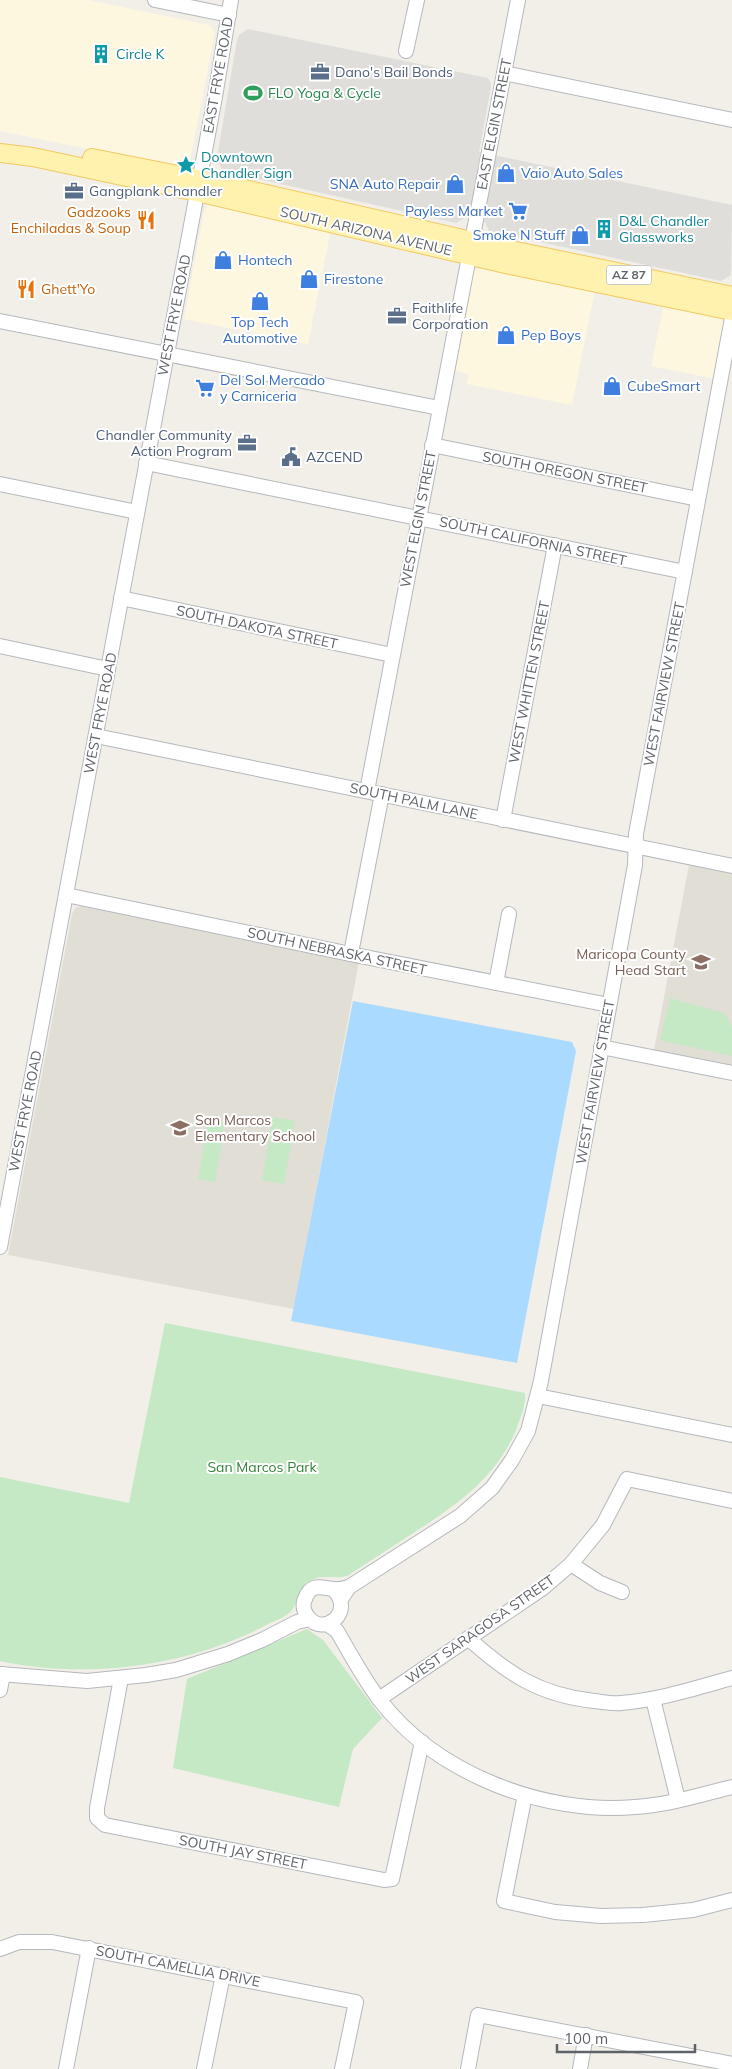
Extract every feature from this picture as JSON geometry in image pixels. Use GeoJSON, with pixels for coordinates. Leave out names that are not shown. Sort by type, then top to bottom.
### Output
{"type":"FeatureCollection","features":[{"type":"Feature","properties":{"kind":"main road","name":"SOUTH ARIZONA AVENUE"},"geometry":{"type":"LineString","coordinates":[[0,140],[34,153]]}},
{"type":"Feature","properties":{"kind":"main road","name":"SOUTH ARIZONA AVENUE"},"geometry":{"type":"LineString","coordinates":[[0,152],[34,153],[198,185],[732,311]]}},
{"type":"Feature","properties":{"kind":"main road","name":"SOUTH ARIZONA AVENUE"},"geometry":{"type":"LineString","coordinates":[[470,248],[732,296]]}},
{"type":"Feature","properties":{"kind":"street"},"geometry":{"type":"LineString","coordinates":[[155,0],[229,15]]}},
{"type":"Feature","properties":{"kind":"street","name":"EAST FRYE ROAD"},"geometry":{"type":"LineString","coordinates":[[198,185],[232,0]]}},
{"type":"Feature","properties":{"kind":"street"},"geometry":{"type":"LineString","coordinates":[[406,51],[417,0]]}},
{"type":"Feature","properties":{"kind":"street","name":"EAST ELGIN STREET"},"geometry":{"type":"LineString","coordinates":[[470,248],[518,0]]}},
{"type":"Feature","properties":{"kind":"street"},"geometry":{"type":"LineString","coordinates":[[504,72],[732,120]]}},
{"type":"Feature","properties":{"kind":"street","name":"WEST FRYE ROAD"},"geometry":{"type":"LineString","coordinates":[[0,1247],[198,185]]}},
{"type":"Feature","properties":{"kind":"street","name":"WEST ELGIN STREET"},"geometry":{"type":"LineString","coordinates":[[367,791],[470,248]]}},
{"type":"Feature","properties":{"kind":"street","name":"WEST FAIRVIEW STREET"},"geometry":{"type":"LineString","coordinates":[[337,1594],[460,1516],[492,1488],[512,1460],[528,1431],[538,1396],[634,865],[636,834],[732,318]]}},
{"type":"Feature","properties":{"kind":"street"},"geometry":{"type":"LineString","coordinates":[[0,321],[439,408]]}},
{"type":"Feature","properties":{"kind":"street","name":"SOUTH OREGON STREET"},"geometry":{"type":"LineString","coordinates":[[432,446],[698,500]]}},
{"type":"Feature","properties":{"kind":"street","name":"SOUTH CALIFORNIA STREET"},"geometry":{"type":"LineString","coordinates":[[146,463],[685,572]]}},
{"type":"Feature","properties":{"kind":"street"},"geometry":{"type":"LineString","coordinates":[[0,484],[137,512]]}},
{"type":"Feature","properties":{"kind":"street","name":"WEST WHITTEN STREET"},"geometry":{"type":"LineString","coordinates":[[503,820],[555,545]]}},
{"type":"Feature","properties":{"kind":"street","name":"SOUTH DAKOTA STREET"},"geometry":{"type":"LineString","coordinates":[[121,598],[392,655]]}},
{"type":"Feature","properties":{"kind":"street"},"geometry":{"type":"LineString","coordinates":[[0,646],[108,669]]}},
{"type":"Feature","properties":{"kind":"street","name":"SOUTH PALM LANE"},"geometry":{"type":"LineString","coordinates":[[96,736],[732,866]]}},
{"type":"Feature","properties":{"kind":"street"},"geometry":{"type":"LineString","coordinates":[[351,954],[382,794]]}},
{"type":"Feature","properties":{"kind":"street","name":"SOUTH NEBRASKA STREET"},"geometry":{"type":"LineString","coordinates":[[66,895],[609,1005]]}},
{"type":"Feature","properties":{"kind":"street"},"geometry":{"type":"LineString","coordinates":[[496,983],[509,914]]}},
{"type":"Feature","properties":{"kind":"street"},"geometry":{"type":"LineString","coordinates":[[601,1047],[732,1074]]}},
{"type":"Feature","properties":{"kind":"street"},"geometry":{"type":"LineString","coordinates":[[538,1396],[732,1435]]}},
{"type":"Feature","properties":{"kind":"street","name":"WEST SARAGOSA STREET"},"geometry":{"type":"LineString","coordinates":[[379,1699],[543,1588],[571,1564],[603,1526],[627,1479],[732,1500]]}},
{"type":"Feature","properties":{"kind":"street"},"geometry":{"type":"LineString","coordinates":[[571,1564],[600,1583],[622,1592]]}},
{"type":"Feature","properties":{"kind":"street"},"geometry":{"type":"LineString","coordinates":[[303,1616],[306,1596],[315,1588],[327,1586],[337,1594],[342,1606],[334,1624]]}},
{"type":"Feature","properties":{"kind":"street"},"geometry":{"type":"LineString","coordinates":[[303,1616],[315,1623],[334,1624]]}},
{"type":"Feature","properties":{"kind":"street"},"geometry":{"type":"LineString","coordinates":[[0,1690],[1,1673],[61,1680],[121,1678],[176,1670],[228,1654],[262,1640],[303,1616]]}},
{"type":"Feature","properties":{"kind":"street"},"geometry":{"type":"LineString","coordinates":[[334,1624],[379,1699],[422,1742],[456,1766],[491,1784],[560,1804],[598,1808],[636,1807],[678,1800],[732,1787]]}},
{"type":"Feature","properties":{"kind":"street"},"geometry":{"type":"LineString","coordinates":[[468,1638],[494,1662],[520,1680],[550,1692],[582,1700],[619,1703],[654,1699],[732,1678]]}},
{"type":"Feature","properties":{"kind":"street","name":"SOUTH JAY STREET"},"geometry":{"type":"LineString","coordinates":[[121,1678],[97,1808],[98,1818],[105,1825],[114,1827],[384,1880],[392,1879],[422,1742]]}},
{"type":"Feature","properties":{"kind":"street"},"geometry":{"type":"LineString","coordinates":[[654,1699],[678,1800]]}},
{"type":"Feature","properties":{"kind":"street"},"geometry":{"type":"LineString","coordinates":[[525,1795],[504,1901],[555,1912],[601,1916],[643,1915],[693,1910],[732,1900]]}},
{"type":"Feature","properties":{"kind":"street","name":"SOUTH CAMELLIA DRIVE"},"geometry":{"type":"LineString","coordinates":[[0,1949],[19,1942],[35,1941],[89,1948],[356,2002],[342,2069]]}},
{"type":"Feature","properties":{"kind":"street"},"geometry":{"type":"LineString","coordinates":[[66,2069],[89,1948]]}},
{"type":"Feature","properties":{"kind":"street"},"geometry":{"type":"LineString","coordinates":[[204,2069],[224,1975]]}},
{"type":"Feature","properties":{"kind":"street"},"geometry":{"type":"LineString","coordinates":[[468,2069],[478,2015],[586,2036],[694,2063],[732,2064]]}},
{"type":"Feature","properties":{"kind":"street"},"geometry":{"type":"LineString","coordinates":[[580,2069],[586,2036]]}},
{"type":"Feature","properties":{"kind":"shaded area"},"geometry":{"type":"Polygon","coordinates":[[[0,0],[88,0],[209,25],[215,32],[190,161],[181,168],[0,131],[0,0]]]}},
{"type":"Feature","properties":{"kind":"shaded area"},"geometry":{"type":"Polygon","coordinates":[[[248,29],[488,78],[491,87],[479,152],[732,205],[731,275],[721,281],[489,231],[485,222],[465,218],[456,223],[222,171],[217,157],[237,40],[239,35],[248,29]]]}},
{"type":"Feature","properties":{"kind":"shaded area"},"geometry":{"type":"Polygon","coordinates":[[[211,203],[331,229],[308,344],[184,319],[204,212],[207,205],[211,203]]]}},
{"type":"Feature","properties":{"kind":"shaded area"},"geometry":{"type":"Polygon","coordinates":[[[475,269],[527,275],[595,290],[572,405],[467,384],[469,374],[453,370],[472,273],[475,269]]]}},
{"type":"Feature","properties":{"kind":"shaded area"},"geometry":{"type":"Polygon","coordinates":[[[664,304],[723,318],[726,324],[716,379],[651,366],[664,304]]]}},
{"type":"Feature","properties":{"kind":"shaded area","name":"Maricopa County Head Start"},"geometry":{"type":"Polygon","coordinates":[[[689,865],[732,874],[732,1065],[654,1050],[689,865]]]}},
{"type":"Feature","properties":{"kind":"shaded area","name":"San Marcos Elementary School"},"geometry":{"type":"Polygon","coordinates":[[[80,906],[359,962],[294,1309],[8,1255],[72,914],[75,908],[80,906]]]}},
{"type":"Feature","properties":{"kind":"green space"},"geometry":{"type":"Polygon","coordinates":[[[670,998],[724,1013],[732,1026],[732,1056],[660,1040],[670,998]]]}},
{"type":"Feature","properties":{"kind":"green space"},"geometry":{"type":"Polygon","coordinates":[[[273,1117],[295,1121],[284,1184],[262,1180],[273,1117]]]}},
{"type":"Feature","properties":{"kind":"green space"},"geometry":{"type":"Polygon","coordinates":[[[209,1118],[225,1121],[215,1182],[198,1179],[209,1118]]]}},
{"type":"Feature","properties":{"kind":"green space","name":"San Marcos Park"},"geometry":{"type":"Polygon","coordinates":[[[165,1323],[525,1393],[524,1407],[516,1430],[498,1462],[475,1488],[433,1520],[347,1576],[318,1578],[308,1582],[301,1590],[293,1608],[281,1618],[239,1638],[207,1650],[173,1659],[138,1665],[103,1669],[68,1669],[34,1667],[0,1661],[0,1477],[129,1503],[165,1323]]]}},
{"type":"Feature","properties":{"kind":"green space"},"geometry":{"type":"Polygon","coordinates":[[[307,1629],[323,1640],[382,1718],[353,1749],[339,1807],[173,1768],[187,1679],[307,1629]]]}},
{"type":"Feature","properties":{"kind":"water"},"geometry":{"type":"Polygon","coordinates":[[[353,1001],[572,1042],[576,1051],[517,1363],[291,1321],[353,1001]]]}},
{"type":"Feature","properties":{"kind":"place","name":"Circle K"},"geometry":{"type":"Point","coordinates":[101,54]}},
{"type":"Feature","properties":{"kind":"place","name":"Dano's Bail Bonds"},"geometry":{"type":"Point","coordinates":[320,72]}},
{"type":"Feature","properties":{"kind":"place","name":"FLO Yoga & Cycle"},"geometry":{"type":"Point","coordinates":[253,93]}},
{"type":"Feature","properties":{"kind":"place","name":"Downtown Chandler Sign"},"geometry":{"type":"Point","coordinates":[186,165]}},
{"type":"Feature","properties":{"kind":"place","name":"Vaio Auto Sales"},"geometry":{"type":"Point","coordinates":[506,173]}},
{"type":"Feature","properties":{"kind":"place","name":"SNA Auto Repair"},"geometry":{"type":"Point","coordinates":[455,184]}},
{"type":"Feature","properties":{"kind":"place","name":"Gangplank Chandler"},"geometry":{"type":"Point","coordinates":[74,191]}},
{"type":"Feature","properties":{"kind":"place","name":"Payless Market"},"geometry":{"type":"Point","coordinates":[518,211]}},
{"type":"Feature","properties":{"kind":"place","name":"Gadzooks Enchiladas & Soup"},"geometry":{"type":"Point","coordinates":[146,220]}},
{"type":"Feature","properties":{"kind":"place","name":"D&L Chandler Glassworks"},"geometry":{"type":"Point","coordinates":[604,229]}},
{"type":"Feature","properties":{"kind":"place","name":"Smoke N Stuff"},"geometry":{"type":"Point","coordinates":[580,235]}},
{"type":"Feature","properties":{"kind":"place","name":"Hontech"},"geometry":{"type":"Point","coordinates":[223,260]}},
{"type":"Feature","properties":{"kind":"place","name":"Firestone"},"geometry":{"type":"Point","coordinates":[309,279]}},
{"type":"Feature","properties":{"kind":"place","name":"Ghett'Yo"},"geometry":{"type":"Point","coordinates":[26,289]}},
{"type":"Feature","properties":{"kind":"place","name":"Top Tech Automotive"},"geometry":{"type":"Point","coordinates":[260,301]}},
{"type":"Feature","properties":{"kind":"place","name":"Faithlife Corporation"},"geometry":{"type":"Point","coordinates":[397,316]}},
{"type":"Feature","properties":{"kind":"place","name":"Pep Boys"},"geometry":{"type":"Point","coordinates":[506,335]}},
{"type":"Feature","properties":{"kind":"place","name":"CubeSmart"},"geometry":{"type":"Point","coordinates":[612,386]}},
{"type":"Feature","properties":{"kind":"place","name":"Del Sol Mercado y Carniceria"},"geometry":{"type":"Point","coordinates":[205,388]}},
{"type":"Feature","properties":{"kind":"place","name":"Chandler Community Action Program"},"geometry":{"type":"Point","coordinates":[247,443]}},
{"type":"Feature","properties":{"kind":"place","name":"AZCEND"},"geometry":{"type":"Point","coordinates":[291,457]}},
{"type":"Feature","properties":{"kind":"place","name":"Maricopa County Head Start"},"geometry":{"type":"Point","coordinates":[701,962]}},
{"type":"Feature","properties":{"kind":"place","name":"San Marcos Elementary School"},"geometry":{"type":"Point","coordinates":[180,1128]}}]}
